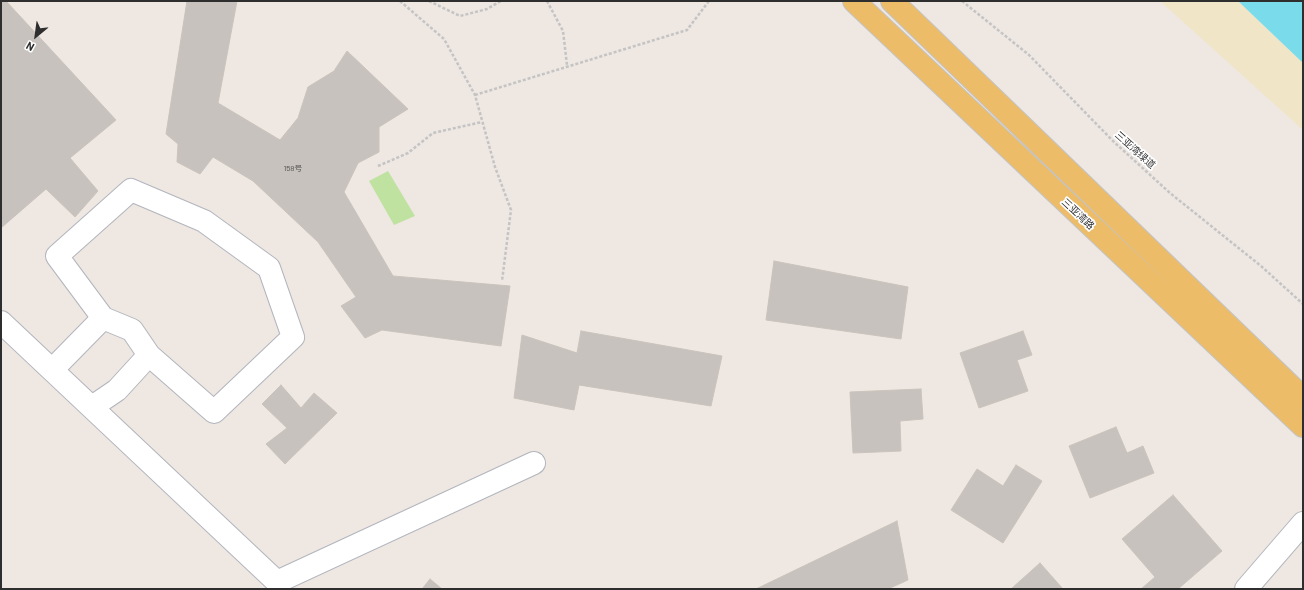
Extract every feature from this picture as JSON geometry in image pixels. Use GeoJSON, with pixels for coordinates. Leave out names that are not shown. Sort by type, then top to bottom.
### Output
{"type":"FeatureCollection","features":[{"type":"Feature","properties":{"kind":"main road","name":"三亚湾路"},"geometry":{"type":"LineString","coordinates":[[854,1],[1303,426]]}},
{"type":"Feature","properties":{"kind":"main road"},"geometry":{"type":"LineString","coordinates":[[892,1],[1303,398]]}},
{"type":"Feature","properties":{"kind":"street"},"geometry":{"type":"LineString","coordinates":[[130,190],[204,221],[269,268],[294,337],[214,412],[149,355],[132,330],[103,318],[58,256],[130,190]]}},
{"type":"Feature","properties":{"kind":"street"},"geometry":{"type":"LineString","coordinates":[[52,370],[103,318]]}},
{"type":"Feature","properties":{"kind":"street"},"geometry":{"type":"LineString","coordinates":[[1,322],[277,582],[534,463]]}},
{"type":"Feature","properties":{"kind":"street"},"geometry":{"type":"LineString","coordinates":[[92,407],[117,390],[149,355]]}},
{"type":"Feature","properties":{"kind":"street"},"geometry":{"type":"LineString","coordinates":[[1246,589],[1303,523]]}},
{"type":"Feature","properties":{"kind":"path"},"geometry":{"type":"LineString","coordinates":[[400,1],[444,39],[475,95],[494,167],[511,210],[502,281]]}},
{"type":"Feature","properties":{"kind":"path"},"geometry":{"type":"LineString","coordinates":[[429,1],[460,16],[487,9],[501,1]]}},
{"type":"Feature","properties":{"kind":"path"},"geometry":{"type":"LineString","coordinates":[[547,1],[563,31],[566,65]]}},
{"type":"Feature","properties":{"kind":"path"},"geometry":{"type":"LineString","coordinates":[[475,95],[687,30],[709,1]]}},
{"type":"Feature","properties":{"kind":"path","name":"三亚湾绿道"},"geometry":{"type":"LineString","coordinates":[[962,1],[1029,55],[1114,142],[1170,193],[1261,266],[1303,304]]}},
{"type":"Feature","properties":{"kind":"path"},"geometry":{"type":"LineString","coordinates":[[378,166],[408,154],[433,133],[482,122]]}},
{"type":"Feature","properties":{"kind":"green space"},"geometry":{"type":"Polygon","coordinates":[[[388,171],[415,216],[394,225],[369,181],[388,171]]]}},
{"type":"Feature","properties":{"kind":"sand"},"geometry":{"type":"Polygon","coordinates":[[[1160,1],[1238,1],[1303,63],[1303,130],[1160,1]]]}},
{"type":"Feature","properties":{"kind":"water"},"geometry":{"type":"Polygon","coordinates":[[[1238,1],[1303,1],[1303,63],[1238,1]]]}},
{"type":"Feature","properties":{"kind":"building"},"geometry":{"type":"Polygon","coordinates":[[[1,1],[6,1],[116,120],[70,158],[98,191],[75,217],[46,189],[1,228],[1,1]]]}},
{"type":"Feature","properties":{"kind":"building"},"geometry":{"type":"Polygon","coordinates":[[[187,1],[237,1],[218,103],[280,140],[298,118],[308,87],[334,71],[347,51],[408,109],[379,127],[379,152],[358,163],[344,192],[393,276],[510,286],[501,346],[382,330],[365,338],[341,306],[356,297],[318,242],[253,181],[213,157],[200,174],[177,162],[178,144],[166,134],[187,1]]]}},
{"type":"Feature","properties":{"kind":"building"},"geometry":{"type":"Polygon","coordinates":[[[774,261],[908,287],[901,339],[766,320],[774,261]]]}},
{"type":"Feature","properties":{"kind":"building"},"geometry":{"type":"Polygon","coordinates":[[[581,331],[722,356],[711,406],[579,385],[574,410],[514,398],[522,335],[577,353],[581,331]]]}},
{"type":"Feature","properties":{"kind":"building"},"geometry":{"type":"Polygon","coordinates":[[[1023,331],[1032,355],[1017,360],[1028,391],[979,408],[960,353],[1023,331]]]}},
{"type":"Feature","properties":{"kind":"building"},"geometry":{"type":"Polygon","coordinates":[[[281,385],[301,408],[314,393],[337,413],[285,464],[266,444],[287,428],[262,404],[281,385]]]}},
{"type":"Feature","properties":{"kind":"building"},"geometry":{"type":"Polygon","coordinates":[[[921,389],[923,419],[900,421],[901,451],[853,453],[850,392],[921,389]]]}},
{"type":"Feature","properties":{"kind":"building"},"geometry":{"type":"Polygon","coordinates":[[[1116,427],[1127,453],[1143,446],[1154,473],[1090,498],[1069,446],[1116,427]]]}},
{"type":"Feature","properties":{"kind":"building"},"geometry":{"type":"Polygon","coordinates":[[[1016,465],[1042,481],[1003,543],[951,510],[977,469],[1003,486],[1016,465]]]}},
{"type":"Feature","properties":{"kind":"building"},"geometry":{"type":"Polygon","coordinates":[[[1173,495],[1222,551],[1178,589],[1141,589],[1155,577],[1122,539],[1173,495]]]}},
{"type":"Feature","properties":{"kind":"building"},"geometry":{"type":"Polygon","coordinates":[[[897,521],[908,580],[888,589],[756,589],[897,521]]]}},
{"type":"Feature","properties":{"kind":"building"},"geometry":{"type":"Polygon","coordinates":[[[1040,563],[1063,589],[1011,589],[1040,563]]]}},
{"type":"Feature","properties":{"kind":"building"},"geometry":{"type":"Polygon","coordinates":[[[430,579],[442,589],[422,589],[430,579]]]}}]}
